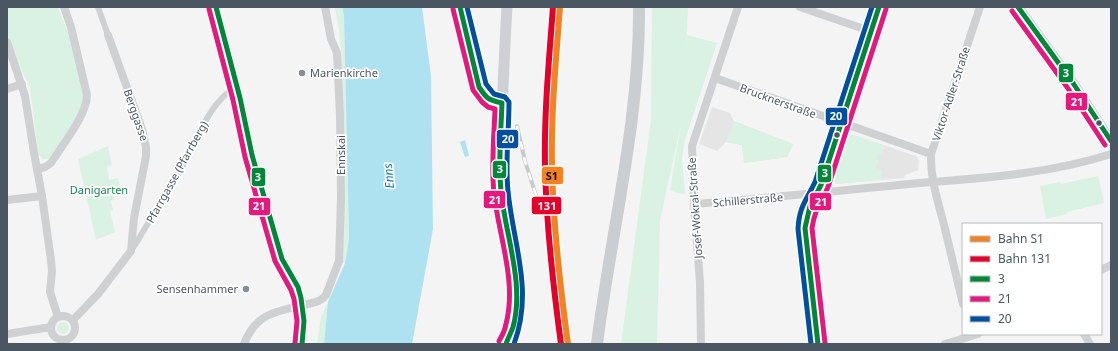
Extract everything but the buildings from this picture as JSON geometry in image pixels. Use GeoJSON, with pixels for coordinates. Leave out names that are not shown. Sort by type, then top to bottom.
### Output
{"type":"FeatureCollection","features":[{"type":"Feature","properties":{"kind":"main road"},"geometry":{"type":"LineString","coordinates":[[506,344],[514,322],[516,301],[513,263],[500,190],[502,103],[507,7]]}},
{"type":"Feature","properties":{"kind":"main road"},"geometry":{"type":"LineString","coordinates":[[597,344],[608,266],[627,155],[636,75],[639,7]]}},
{"type":"Feature","properties":{"kind":"street"},"geometry":{"type":"LineString","coordinates":[[37,169],[45,167],[51,163],[81,115],[87,102],[87,95],[71,27],[64,7]]}},
{"type":"Feature","properties":{"kind":"street","name":"Berggasse"},"geometry":{"type":"LineString","coordinates":[[98,7],[142,129],[146,147],[134,218],[131,251]]}},
{"type":"Feature","properties":{"kind":"street"},"geometry":{"type":"LineString","coordinates":[[216,7],[240,98],[252,155],[282,259],[298,287]]}},
{"type":"Feature","properties":{"kind":"street","name":"Ennskai"},"geometry":{"type":"LineString","coordinates":[[244,344],[255,324],[279,311],[321,301],[326,295],[339,261],[341,198],[340,116],[337,53],[331,39],[324,7]]}},
{"type":"Feature","properties":{"kind":"street"},"geometry":{"type":"LineString","coordinates":[[460,7],[479,87],[491,101],[502,103]]}},
{"type":"Feature","properties":{"kind":"street","name":"Josef-Wokral-Straße"},"geometry":{"type":"LineString","coordinates":[[702,344],[692,146],[738,7]]}},
{"type":"Feature","properties":{"kind":"street"},"geometry":{"type":"LineString","coordinates":[[800,7],[870,31]]}},
{"type":"Feature","properties":{"kind":"street"},"geometry":{"type":"LineString","coordinates":[[818,344],[805,228],[808,208],[822,185],[840,123],[879,7]]}},
{"type":"Feature","properties":{"kind":"street","name":"Viktor-Adler-Straße"},"geometry":{"type":"LineString","coordinates":[[962,300],[950,247],[932,183],[932,154],[980,7]]}},
{"type":"Feature","properties":{"kind":"street"},"geometry":{"type":"LineString","coordinates":[[1018,7],[1073,83],[1111,141]]}},
{"type":"Feature","properties":{"kind":"street"},"geometry":{"type":"LineString","coordinates":[[7,42],[25,96],[42,196],[52,271],[50,292],[58,317]]}},
{"type":"Feature","properties":{"kind":"street","name":"Brucknerstraße"},"geometry":{"type":"LineString","coordinates":[[715,78],[932,154]]}},
{"type":"Feature","properties":{"kind":"street"},"geometry":{"type":"LineString","coordinates":[[7,89],[22,84]]}},
{"type":"Feature","properties":{"kind":"street","name":"Pfarrgasse (Pfarrberg)"},"geometry":{"type":"LineString","coordinates":[[131,251],[181,168],[215,105],[225,94],[237,86]]}},
{"type":"Feature","properties":{"kind":"street","name":"Schillerstraße"},"geometry":{"type":"LineString","coordinates":[[694,204],[817,194],[1035,172],[1078,164],[1111,154]]}},
{"type":"Feature","properties":{"kind":"street"},"geometry":{"type":"LineString","coordinates":[[7,200],[42,196]]}},
{"type":"Feature","properties":{"kind":"street"},"geometry":{"type":"LineString","coordinates":[[73,320],[98,294],[131,251]]}},
{"type":"Feature","properties":{"kind":"street"},"geometry":{"type":"LineString","coordinates":[[1102,270],[1111,265]]}},
{"type":"Feature","properties":{"kind":"street"},"geometry":{"type":"LineString","coordinates":[[301,298],[304,321],[302,344]]}},
{"type":"Feature","properties":{"kind":"street"},"geometry":{"type":"LineString","coordinates":[[66,316],[73,320],[76,332],[72,337],[65,342],[54,336],[51,327],[52,322],[58,317],[66,316]]}},
{"type":"Feature","properties":{"kind":"street"},"geometry":{"type":"LineString","coordinates":[[7,334],[51,327]]}},
{"type":"Feature","properties":{"kind":"street"},"geometry":{"type":"LineString","coordinates":[[1085,335],[1090,344]]}},
{"type":"Feature","properties":{"kind":"street"},"geometry":{"type":"LineString","coordinates":[[945,344],[973,337]]}},
{"type":"Feature","properties":{"kind":"shaded area"},"geometry":{"type":"Polygon","coordinates":[[[712,107],[730,113],[734,121],[793,144],[787,157],[744,163],[742,145],[726,142],[717,151],[699,144],[712,107]]]}},
{"type":"Feature","properties":{"kind":"shaded area"},"geometry":{"type":"Polygon","coordinates":[[[848,133],[916,156],[919,161],[918,170],[905,175],[904,178],[836,184],[831,174],[843,140],[846,140],[848,133]]]}},
{"type":"Feature","properties":{"kind":"green space"},"geometry":{"type":"Polygon","coordinates":[[[7,7],[58,7],[68,33],[84,90],[83,99],[76,117],[66,135],[48,159],[43,159],[38,154],[30,87],[19,66],[7,32],[7,7]]]}},
{"type":"Feature","properties":{"kind":"green space"},"geometry":{"type":"Polygon","coordinates":[[[335,7],[342,7],[344,16],[349,239],[345,263],[343,263],[341,49],[335,7]]]}},
{"type":"Feature","properties":{"kind":"green space"},"geometry":{"type":"Polygon","coordinates":[[[652,7],[688,7],[686,51],[687,35],[717,43],[685,140],[682,158],[685,194],[676,193],[670,190],[681,124],[660,220],[657,344],[621,344],[651,119],[652,7]]]}},
{"type":"Feature","properties":{"kind":"green space"},"geometry":{"type":"Polygon","coordinates":[[[734,121],[793,144],[787,157],[744,163],[742,145],[726,142],[734,121]]]}},
{"type":"Feature","properties":{"kind":"green space"},"geometry":{"type":"Polygon","coordinates":[[[848,133],[885,146],[881,154],[878,153],[876,158],[879,159],[876,168],[882,170],[881,180],[836,184],[831,174],[843,140],[846,140],[848,133]]]}},
{"type":"Feature","properties":{"kind":"green space","name":"Danigarten"},"geometry":{"type":"Polygon","coordinates":[[[108,146],[112,165],[107,167],[109,180],[118,178],[121,191],[113,192],[114,200],[111,201],[113,210],[110,211],[115,232],[96,240],[78,159],[108,146]]]}},
{"type":"Feature","properties":{"kind":"green space"},"geometry":{"type":"Polygon","coordinates":[[[1098,176],[1104,203],[1046,219],[1040,186],[1060,182],[1061,184],[1098,176]]]}},
{"type":"Feature","properties":{"kind":"green space"},"geometry":{"type":"Polygon","coordinates":[[[328,302],[324,344],[317,344],[321,317],[328,302]]]}},
{"type":"Feature","properties":{"kind":"green space"},"geometry":{"type":"Polygon","coordinates":[[[63,322],[67,324],[69,328],[67,332],[63,334],[59,332],[57,328],[59,324],[63,322]]]}},
{"type":"Feature","properties":{"kind":"water","name":"Enns"},"geometry":{"type":"Polygon","coordinates":[[[342,7],[422,7],[431,76],[433,229],[412,344],[324,344],[328,302],[345,263],[349,239],[344,16],[342,7]]]}},
{"type":"Feature","properties":{"kind":"water"},"geometry":{"type":"Polygon","coordinates":[[[465,140],[469,156],[465,157],[460,142],[465,140]]]}},
{"type":"Feature","properties":{"kind":"railway"},"geometry":{"type":"LineString","coordinates":[[517,126],[525,161],[541,211]]}},
{"type":"Feature","properties":{"kind":"rail line","name":"131"},"geometry":{"type":"LineString","coordinates":[[553,7],[548,66],[545,165],[550,255],[561,344]]}},
{"type":"Feature","properties":{"kind":"rail line","name":"S1"},"geometry":{"type":"LineString","coordinates":[[560,7],[555,66],[552,165],[557,255],[568,344]]}},
{"type":"Feature","properties":{"kind":"transit line","name":"3"},"geometry":{"type":"LineString","coordinates":[[216,7],[240,98],[252,155],[282,259],[298,287],[301,298],[304,321],[302,344]]}},
{"type":"Feature","properties":{"kind":"transit line","name":"3"},"geometry":{"type":"LineString","coordinates":[[460,7],[479,87],[488,98],[502,103],[500,180],[503,207],[516,276],[517,294],[513,327],[506,344]]}},
{"type":"Feature","properties":{"kind":"transit line","name":"20"},"geometry":{"type":"LineString","coordinates":[[467,7],[486,84],[494,94],[505,97],[509,102],[507,180],[522,286],[520,324],[514,344]]}},
{"type":"Feature","properties":{"kind":"transit line","name":"20"},"geometry":{"type":"LineString","coordinates":[[811,344],[798,229],[800,215],[815,182],[872,7]]}},
{"type":"Feature","properties":{"kind":"transit line","name":"3"},"geometry":{"type":"LineString","coordinates":[[818,344],[805,228],[810,206],[821,185],[879,7]]}},
{"type":"Feature","properties":{"kind":"transit line","name":"3"},"geometry":{"type":"LineString","coordinates":[[1018,7],[1073,83],[1111,141]]}},
{"type":"Feature","properties":{"kind":"transit line","name":"21"},"geometry":{"type":"LineString","coordinates":[[209,9],[233,100],[245,157],[275,261],[291,290],[294,299],[297,321],[295,343]]}},
{"type":"Feature","properties":{"kind":"transit line","name":"21"},"geometry":{"type":"LineString","coordinates":[[453,9],[473,90],[482,102],[488,107],[495,109],[493,183],[496,210],[506,259],[509,292],[509,308],[506,326],[499,341]]}},
{"type":"Feature","properties":{"kind":"transit line","name":"21"},"geometry":{"type":"LineString","coordinates":[[825,343],[812,228],[813,221],[828,187],[886,9]]}},
{"type":"Feature","properties":{"kind":"transit line","name":"21"},"geometry":{"type":"LineString","coordinates":[[1012,11],[1067,87],[1105,145]]}},
{"type":"Feature","properties":{"kind":"place","name":"Marienkirche"},"geometry":{"type":"Point","coordinates":[302,73]}},
{"type":"Feature","properties":{"kind":"place","name":"Sensenhammer"},"geometry":{"type":"Point","coordinates":[246,289]}}]}
